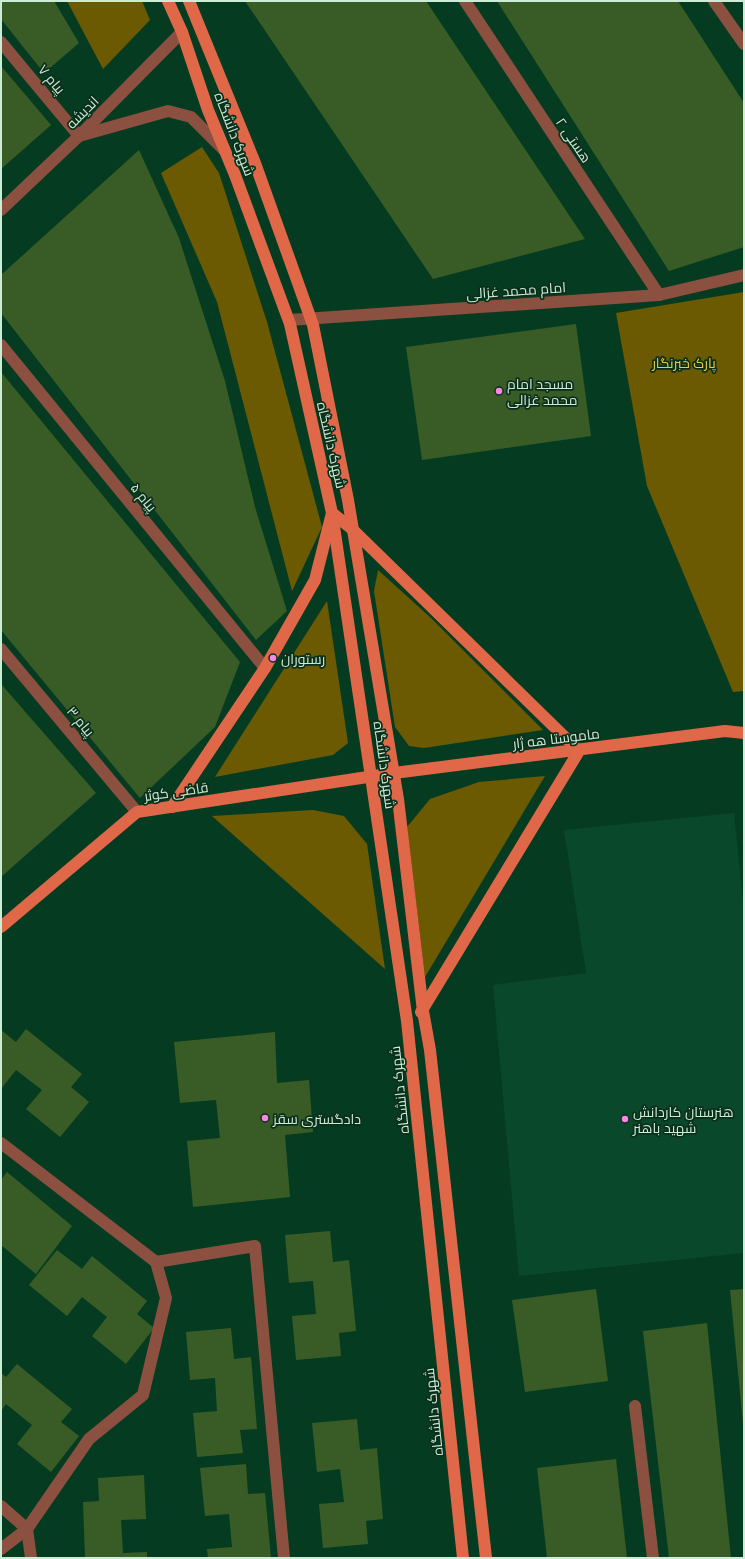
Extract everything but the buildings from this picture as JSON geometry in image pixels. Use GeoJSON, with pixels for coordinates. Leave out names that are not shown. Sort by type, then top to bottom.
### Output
{"type":"FeatureCollection","features":[{"type":"Feature","properties":{"kind":"main road","name":"شهرک دانشگاه"},"geometry":{"type":"LineString","coordinates":[[168,1],[182,32],[224,150],[235,175],[288,320],[332,513],[407,1021],[463,1558]]}},
{"type":"Feature","properties":{"kind":"main road"},"geometry":{"type":"LineString","coordinates":[[189,1],[255,163],[311,319],[352,528],[394,773],[423,1011],[430,1050],[486,1558]]}},
{"type":"Feature","properties":{"kind":"main road"},"geometry":{"type":"LineString","coordinates":[[172,807],[265,668],[315,580],[332,513],[352,528],[579,751],[423,1011],[407,1021]]}},
{"type":"Feature","properties":{"kind":"main road","name":"ماموستا هه ژار"},"geometry":{"type":"LineString","coordinates":[[372,777],[725,731],[744,733]]}},
{"type":"Feature","properties":{"kind":"main road","name":"قاضی کوثر"},"geometry":{"type":"LineString","coordinates":[[1,927],[137,812],[372,777]]}},
{"type":"Feature","properties":{"kind":"street","name":"هستی ۲"},"geometry":{"type":"LineString","coordinates":[[465,1],[659,295]]}},
{"type":"Feature","properties":{"kind":"street"},"geometry":{"type":"LineString","coordinates":[[714,1],[744,44]]}},
{"type":"Feature","properties":{"kind":"street","name":"اندیشه"},"geometry":{"type":"LineString","coordinates":[[1,210],[79,136],[182,32]]}},
{"type":"Feature","properties":{"kind":"street","name":"پیام ۷"},"geometry":{"type":"LineString","coordinates":[[1,42],[79,136]]}},
{"type":"Feature","properties":{"kind":"street"},"geometry":{"type":"LineString","coordinates":[[79,136],[168,111],[191,117],[224,150]]}},
{"type":"Feature","properties":{"kind":"street","name":"امام محمد غزالی"},"geometry":{"type":"LineString","coordinates":[[288,320],[659,295],[744,275]]}},
{"type":"Feature","properties":{"kind":"street","name":"پیام ۵"},"geometry":{"type":"LineString","coordinates":[[1,345],[265,668]]}},
{"type":"Feature","properties":{"kind":"street","name":"پیام ۳"},"geometry":{"type":"LineString","coordinates":[[1,649],[137,812]]}},
{"type":"Feature","properties":{"kind":"street"},"geometry":{"type":"LineString","coordinates":[[1,1143],[156,1262],[166,1298],[143,1395],[89,1439],[27,1529],[1,1549]]}},
{"type":"Feature","properties":{"kind":"street"},"geometry":{"type":"LineString","coordinates":[[156,1262],[255,1246],[284,1558]]}},
{"type":"Feature","properties":{"kind":"street"},"geometry":{"type":"LineString","coordinates":[[635,1406],[653,1558]]}},
{"type":"Feature","properties":{"kind":"street"},"geometry":{"type":"LineString","coordinates":[[1,1506],[27,1529],[31,1558]]}},
{"type":"Feature","properties":{"kind":"shaded area","name":"هنرستان کاردانش شهید باهنر"},"geometry":{"type":"Polygon","coordinates":[[[734,813],[744,910],[744,1253],[519,1276],[493,985],[586,973],[564,830],[734,813]]]}},
{"type":"Feature","properties":{"kind":"green space"},"geometry":{"type":"Polygon","coordinates":[[[67,1],[142,1],[150,20],[103,69],[67,1]]]}},
{"type":"Feature","properties":{"kind":"green space"},"geometry":{"type":"Polygon","coordinates":[[[202,147],[219,173],[267,322],[322,527],[292,591],[217,302],[161,173],[202,147]]]}},
{"type":"Feature","properties":{"kind":"green space","name":"پارک خبرنگار"},"geometry":{"type":"Polygon","coordinates":[[[744,292],[744,691],[733,692],[647,486],[616,313],[744,292]]]}},
{"type":"Feature","properties":{"kind":"green space"},"geometry":{"type":"Polygon","coordinates":[[[378,570],[431,618],[543,730],[424,748],[409,746],[395,727],[374,591],[378,570]]]}},
{"type":"Feature","properties":{"kind":"green space"},"geometry":{"type":"Polygon","coordinates":[[[327,601],[348,743],[333,755],[215,777],[327,601]]]}},
{"type":"Feature","properties":{"kind":"green space"},"geometry":{"type":"Polygon","coordinates":[[[545,776],[425,977],[407,827],[430,799],[479,782],[545,776]]]}},
{"type":"Feature","properties":{"kind":"green space"},"geometry":{"type":"Polygon","coordinates":[[[313,810],[344,816],[367,844],[385,969],[212,816],[313,810]]]}},
{"type":"Feature","properties":{"kind":"place","name":"مسجد امام محمد غزالی"},"geometry":{"type":"Point","coordinates":[499,391]}},
{"type":"Feature","properties":{"kind":"place","name":"رستوران"},"geometry":{"type":"Point","coordinates":[273,658]}},
{"type":"Feature","properties":{"kind":"place","name":"دادگستری سقز"},"geometry":{"type":"Point","coordinates":[265,1118]}},
{"type":"Feature","properties":{"kind":"place","name":"هنرستان کاردانش شهید باهنر"},"geometry":{"type":"Point","coordinates":[625,1119]}}]}
